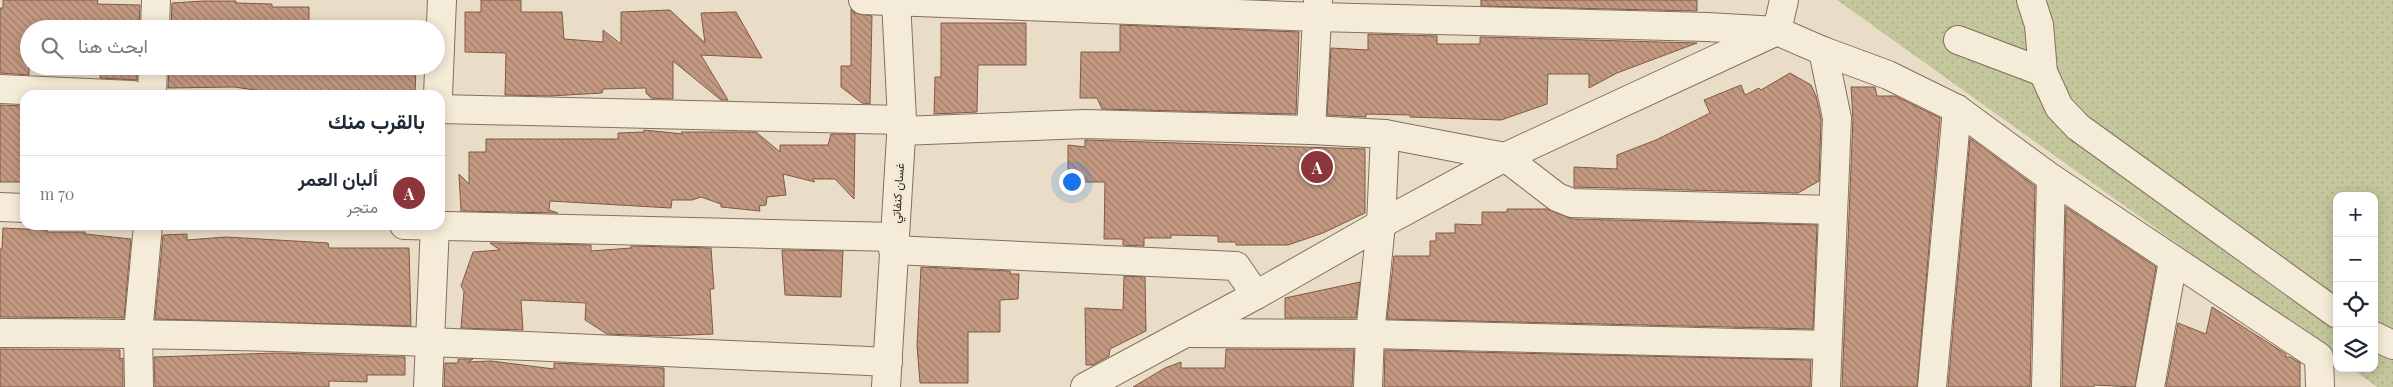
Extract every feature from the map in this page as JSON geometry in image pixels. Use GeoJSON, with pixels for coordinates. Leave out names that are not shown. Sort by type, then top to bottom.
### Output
{"type":"FeatureCollection","features":[{"type":"Feature","properties":{"kind":"street"},"geometry":{"type":"LineString","coordinates":[[155,20],[156,0]]}},
{"type":"Feature","properties":{"kind":"street"},"geometry":{"type":"LineString","coordinates":[[441,20],[442,0]]}},
{"type":"Feature","properties":{"kind":"street"},"geometry":{"type":"LineString","coordinates":[[863,0],[1317,9],[1707,26],[1777,31],[1822,51],[1888,76],[1957,109],[2051,178],[2319,357],[2320,387]]}},
{"type":"Feature","properties":{"kind":"street","name":"غسان كنفاتي"},"geometry":{"type":"LineString","coordinates":[[887,374],[893,243],[902,125],[896,0]]}},
{"type":"Feature","properties":{"kind":"street"},"geometry":{"type":"LineString","coordinates":[[1777,31],[1784,0]]}},
{"type":"Feature","properties":{"kind":"street"},"geometry":{"type":"LineString","coordinates":[[2031,0],[2039,25],[2043,72],[2059,107],[2078,127],[2333,311]]}},
{"type":"Feature","properties":{"kind":"street"},"geometry":{"type":"LineString","coordinates":[[1311,130],[1317,9]]}},
{"type":"Feature","properties":{"kind":"street"},"geometry":{"type":"LineString","coordinates":[[1085,387],[1256,296],[1381,224],[1505,157],[1777,31]]}},
{"type":"Feature","properties":{"kind":"street"},"geometry":{"type":"LineString","coordinates":[[1958,40],[2043,72]]}},
{"type":"Feature","properties":{"kind":"street"},"geometry":{"type":"LineString","coordinates":[[1822,51],[1837,118],[1826,345],[1826,387]]}},
{"type":"Feature","properties":{"kind":"street"},"geometry":{"type":"LineString","coordinates":[[152,90],[153,75]]}},
{"type":"Feature","properties":{"kind":"street"},"geometry":{"type":"LineString","coordinates":[[438,90],[439,75]]}},
{"type":"Feature","properties":{"kind":"street"},"geometry":{"type":"LineString","coordinates":[[0,89],[22,90]]}},
{"type":"Feature","properties":{"kind":"street"},"geometry":{"type":"LineString","coordinates":[[445,109],[902,125],[1085,124],[1311,130],[1385,134],[1505,157],[1557,197],[1572,203],[1833,210]]}},
{"type":"Feature","properties":{"kind":"street"},"geometry":{"type":"LineString","coordinates":[[1932,387],[1957,109]]}},
{"type":"Feature","properties":{"kind":"street"},"geometry":{"type":"LineString","coordinates":[[1368,387],[1370,334],[1381,224],[1385,134]]}},
{"type":"Feature","properties":{"kind":"street"},"geometry":{"type":"LineString","coordinates":[[2046,387],[2051,178]]}},
{"type":"Feature","properties":{"kind":"street"},"geometry":{"type":"LineString","coordinates":[[0,207],[20,208]]}},
{"type":"Feature","properties":{"kind":"street"},"geometry":{"type":"LineString","coordinates":[[445,226],[893,243],[1236,266],[1256,296]]}},
{"type":"Feature","properties":{"kind":"street"},"geometry":{"type":"LineString","coordinates":[[139,387],[138,333],[148,230]]}},
{"type":"Feature","properties":{"kind":"street"},"geometry":{"type":"LineString","coordinates":[[428,387],[435,230]]}},
{"type":"Feature","properties":{"kind":"street"},"geometry":{"type":"LineString","coordinates":[[2150,387],[2173,261]]}},
{"type":"Feature","properties":{"kind":"street"},"geometry":{"type":"LineString","coordinates":[[0,333],[138,333],[430,342],[887,374]]}},
{"type":"Feature","properties":{"kind":"street"},"geometry":{"type":"LineString","coordinates":[[1187,333],[1370,334],[1826,345]]}},
{"type":"Feature","properties":{"kind":"street"},"geometry":{"type":"LineString","coordinates":[[2378,338],[2393,345]]}},
{"type":"Feature","properties":{"kind":"green space"},"geometry":{"type":"Polygon","coordinates":[[[1837,0],[2393,0],[2393,387],[2377,387],[2356,372],[2378,372],[2378,192],[2333,192],[2333,355],[1837,0]]]}},
{"type":"Feature","properties":{"kind":"building"},"geometry":{"type":"Polygon","coordinates":[[[3,0],[98,0],[97,4],[140,5],[139,20],[20,20],[20,74],[0,73],[0,8],[3,8],[3,0]]]}},
{"type":"Feature","properties":{"kind":"building"},"geometry":{"type":"Polygon","coordinates":[[[481,0],[521,0],[521,12],[562,12],[564,39],[603,42],[603,30],[621,44],[621,12],[670,10],[705,43],[701,13],[736,12],[762,58],[701,55],[728,100],[721,100],[673,61],[673,99],[651,98],[646,93],[646,88],[603,89],[602,93],[550,96],[505,95],[506,53],[465,52],[465,12],[481,12],[481,0]]]}},
{"type":"Feature","properties":{"kind":"building"},"geometry":{"type":"Polygon","coordinates":[[[1481,0],[1697,0],[1697,11],[1481,6],[1481,0]]]}},
{"type":"Feature","properties":{"kind":"building"},"geometry":{"type":"Polygon","coordinates":[[[236,1],[236,3],[272,4],[272,7],[309,7],[309,20],[171,20],[172,3],[236,1]]]}},
{"type":"Feature","properties":{"kind":"building"},"geometry":{"type":"Polygon","coordinates":[[[851,9],[855,13],[872,16],[870,104],[862,103],[841,87],[841,66],[851,66],[851,9]]]}},
{"type":"Feature","properties":{"kind":"building"},"geometry":{"type":"Polygon","coordinates":[[[941,23],[1026,23],[1026,65],[978,65],[977,112],[934,114],[935,77],[941,77],[941,23]]]}},
{"type":"Feature","properties":{"kind":"building"},"geometry":{"type":"Polygon","coordinates":[[[1120,25],[1299,32],[1296,114],[1102,109],[1097,98],[1080,98],[1081,52],[1120,52],[1120,25]]]}},
{"type":"Feature","properties":{"kind":"building"},"geometry":{"type":"Polygon","coordinates":[[[1368,34],[1437,36],[1437,44],[1480,44],[1480,37],[1697,43],[1617,73],[1589,88],[1589,74],[1548,74],[1547,104],[1501,120],[1410,117],[1410,115],[1366,114],[1366,117],[1327,115],[1331,48],[1368,50],[1368,34]]]}},
{"type":"Feature","properties":{"kind":"building"},"geometry":{"type":"Polygon","coordinates":[[[1790,73],[1811,85],[1816,96],[1821,119],[1819,181],[1798,193],[1574,187],[1574,167],[1617,169],[1617,155],[1656,140],[1710,113],[1704,100],[1741,85],[1745,95],[1759,88],[1761,90],[1790,73]]]}},
{"type":"Feature","properties":{"kind":"building"},"geometry":{"type":"Polygon","coordinates":[[[100,75],[137,75],[137,80],[100,78],[100,75]]]}},
{"type":"Feature","properties":{"kind":"building"},"geometry":{"type":"Polygon","coordinates":[[[169,75],[416,75],[415,90],[255,90],[234,87],[168,88],[169,75]]]}},
{"type":"Feature","properties":{"kind":"building"},"geometry":{"type":"Polygon","coordinates":[[[1851,87],[1875,87],[1877,96],[1895,96],[1940,118],[1917,387],[1842,387],[1853,119],[1851,87]]]}},
{"type":"Feature","properties":{"kind":"building"},"geometry":{"type":"Polygon","coordinates":[[[0,105],[20,106],[20,182],[0,182],[0,105]]]}},
{"type":"Feature","properties":{"kind":"building"},"geometry":{"type":"Polygon","coordinates":[[[644,130],[683,134],[681,132],[756,132],[780,152],[780,145],[828,145],[831,134],[855,134],[854,199],[835,179],[812,179],[815,182],[783,174],[786,195],[767,197],[766,205],[759,206],[760,211],[721,207],[721,204],[701,197],[692,200],[672,200],[671,208],[550,201],[549,210],[558,213],[461,211],[459,174],[469,184],[469,152],[486,152],[486,139],[618,139],[618,133],[644,132],[644,130]]]}},
{"type":"Feature","properties":{"kind":"building"},"geometry":{"type":"Polygon","coordinates":[[[1970,138],[2035,186],[2030,387],[1948,387],[1970,138]]]}},
{"type":"Feature","properties":{"kind":"building"},"geometry":{"type":"Polygon","coordinates":[[[1085,140],[1365,149],[1365,213],[1323,233],[1288,245],[1236,245],[1236,242],[1218,242],[1218,236],[1171,235],[1171,238],[1144,238],[1144,246],[1123,245],[1123,239],[1104,239],[1105,182],[1084,182],[1085,178],[1068,178],[1068,145],[1085,147],[1085,140]]]}},
{"type":"Feature","properties":{"kind":"building"},"geometry":{"type":"Polygon","coordinates":[[[2066,207],[2156,267],[2135,387],[2094,385],[2094,387],[2062,387],[2066,207]]]}},
{"type":"Feature","properties":{"kind":"building"},"geometry":{"type":"Polygon","coordinates":[[[1507,209],[1547,209],[1572,219],[1817,225],[1813,329],[1387,319],[1394,256],[1430,256],[1430,241],[1436,241],[1436,233],[1455,233],[1455,224],[1482,225],[1482,212],[1507,212],[1507,209]]]}},
{"type":"Feature","properties":{"kind":"building"},"geometry":{"type":"Polygon","coordinates":[[[3,228],[47,230],[47,232],[85,232],[85,234],[131,239],[124,318],[0,317],[0,249],[2,249],[3,228]]]}},
{"type":"Feature","properties":{"kind":"building"},"geometry":{"type":"Polygon","coordinates":[[[187,234],[187,240],[226,237],[328,243],[329,248],[409,248],[411,326],[155,319],[163,235],[187,234]]]}},
{"type":"Feature","properties":{"kind":"building"},"geometry":{"type":"Polygon","coordinates":[[[490,243],[591,245],[591,251],[631,248],[631,246],[711,248],[714,289],[710,289],[713,334],[664,336],[607,334],[585,320],[586,303],[521,300],[523,330],[461,328],[464,291],[461,286],[473,252],[500,250],[490,243]]]}},
{"type":"Feature","properties":{"kind":"building"},"geometry":{"type":"Polygon","coordinates":[[[782,250],[843,251],[841,297],[785,295],[782,250]]]}},
{"type":"Feature","properties":{"kind":"building"},"geometry":{"type":"Polygon","coordinates":[[[921,267],[1010,271],[1011,274],[1019,274],[1018,299],[1000,300],[1000,332],[968,332],[968,383],[920,383],[917,345],[921,267]]]}},
{"type":"Feature","properties":{"kind":"building"},"geometry":{"type":"Polygon","coordinates":[[[1124,276],[1145,277],[1146,331],[1110,349],[1109,356],[1093,365],[1086,365],[1085,308],[1123,310],[1124,276]]]}},
{"type":"Feature","properties":{"kind":"building"},"geometry":{"type":"Polygon","coordinates":[[[1360,282],[1356,318],[1285,318],[1285,298],[1360,282]]]}},
{"type":"Feature","properties":{"kind":"building"},"geometry":{"type":"Polygon","coordinates":[[[2212,307],[2286,354],[2286,357],[2290,357],[2300,363],[2300,387],[2166,387],[2178,323],[2206,334],[2212,307]]]}},
{"type":"Feature","properties":{"kind":"building"},"geometry":{"type":"Polygon","coordinates":[[[0,349],[120,350],[120,359],[123,358],[123,387],[0,387],[0,349]]]}},
{"type":"Feature","properties":{"kind":"building"},"geometry":{"type":"Polygon","coordinates":[[[1226,349],[1354,350],[1352,387],[1133,387],[1165,368],[1181,362],[1181,368],[1225,368],[1226,349]]]}},
{"type":"Feature","properties":{"kind":"building"},"geometry":{"type":"Polygon","coordinates":[[[1385,350],[1811,360],[1810,387],[1384,387],[1385,350]]]}},
{"type":"Feature","properties":{"kind":"building"},"geometry":{"type":"Polygon","coordinates":[[[276,353],[405,357],[405,375],[367,375],[367,382],[329,381],[329,387],[155,387],[154,357],[276,353]]]}},
{"type":"Feature","properties":{"kind":"building"},"geometry":{"type":"Polygon","coordinates":[[[458,359],[473,359],[468,362],[491,361],[554,369],[554,363],[664,368],[664,387],[444,387],[445,363],[458,363],[458,359]]]}},
{"type":"Feature","properties":{"kind":"place","name":"ألبان العمر"},"geometry":{"type":"Point","coordinates":[1317,167]}}]}
